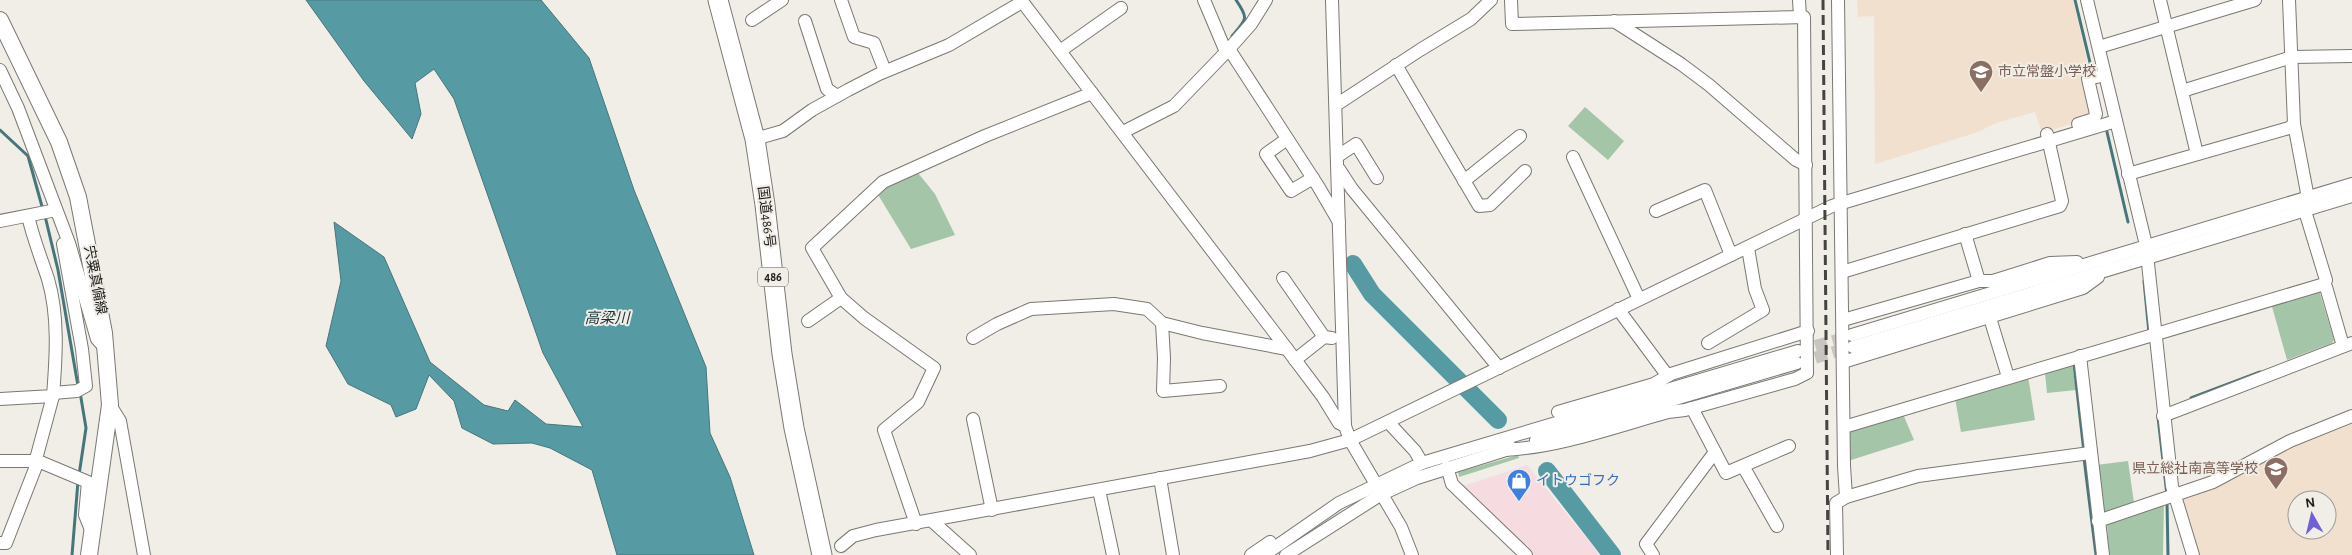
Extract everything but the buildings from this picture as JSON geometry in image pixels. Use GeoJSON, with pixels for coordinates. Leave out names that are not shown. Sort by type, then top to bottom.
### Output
{"type":"FeatureCollection","features":[{"type":"Feature","properties":{"kind":"highway","name":"国道486号"},"geometry":{"type":"LineString","coordinates":[[718,0],[755,139],[765,205],[782,354],[794,428],[822,555]]}},
{"type":"Feature","properties":{"kind":"main road","name":"宍粟真備線"},"geometry":{"type":"LineString","coordinates":[[0,20],[59,142],[78,197],[91,256],[106,350],[110,406],[89,555]]}},
{"type":"Feature","properties":{"kind":"street"},"geometry":{"type":"LineString","coordinates":[[752,20],[782,0]]}},
{"type":"Feature","properties":{"kind":"street"},"geometry":{"type":"LineString","coordinates":[[841,0],[854,37],[874,43],[885,71]]}},
{"type":"Feature","properties":{"kind":"street"},"geometry":{"type":"LineString","coordinates":[[1204,0],[1227,51],[1313,178],[1340,223]]}},
{"type":"Feature","properties":{"kind":"street"},"geometry":{"type":"LineString","coordinates":[[1123,132],[1174,106],[1251,24],[1266,0]]}},
{"type":"Feature","properties":{"kind":"street"},"geometry":{"type":"LineString","coordinates":[[1332,0],[1339,169],[1345,426],[1350,440],[1401,527],[1412,555]]}},
{"type":"Feature","properties":{"kind":"street"},"geometry":{"type":"LineString","coordinates":[[1336,105],[1471,19],[1491,0]]}},
{"type":"Feature","properties":{"kind":"street"},"geometry":{"type":"LineString","coordinates":[[1504,450],[1530,449],[1566,441],[1805,376],[1807,373],[1808,331],[1804,17],[1512,24],[1511,0]]}},
{"type":"Feature","properties":{"kind":"street"},"geometry":{"type":"LineString","coordinates":[[1799,0],[1800,17]]}},
{"type":"Feature","properties":{"kind":"street"},"geometry":{"type":"LineString","coordinates":[[1838,0],[1846,497]]}},
{"type":"Feature","properties":{"kind":"street"},"geometry":{"type":"LineString","coordinates":[[2087,0],[2099,47],[2097,77],[2116,121],[2146,251],[2153,300],[2151,335],[2163,416],[2169,497],[2193,555]]}},
{"type":"Feature","properties":{"kind":"street"},"geometry":{"type":"LineString","coordinates":[[2160,0],[2197,154]]}},
{"type":"Feature","properties":{"kind":"street"},"geometry":{"type":"LineString","coordinates":[[2099,47],[2255,0]]}},
{"type":"Feature","properties":{"kind":"street"},"geometry":{"type":"LineString","coordinates":[[2289,0],[2294,124],[2308,198]]}},
{"type":"Feature","properties":{"kind":"street"},"geometry":{"type":"LineString","coordinates":[[755,139],[783,131],[812,110],[837,96],[885,71],[949,45],[1025,2],[1060,51],[1323,397],[1339,422],[1345,426]]}},
{"type":"Feature","properties":{"kind":"street"},"geometry":{"type":"LineString","coordinates":[[1060,51],[1121,8]]}},
{"type":"Feature","properties":{"kind":"street"},"geometry":{"type":"LineString","coordinates":[[805,21],[827,89],[837,96]]}},
{"type":"Feature","properties":{"kind":"street"},"geometry":{"type":"LineString","coordinates":[[1614,21],[1674,59],[1709,85],[1796,160],[1806,165]]}},
{"type":"Feature","properties":{"kind":"street"},"geometry":{"type":"LineString","coordinates":[[2182,91],[2292,57],[2352,56]]}},
{"type":"Feature","properties":{"kind":"street"},"geometry":{"type":"LineString","coordinates":[[1396,65],[1479,206],[1487,207],[1525,171]]}},
{"type":"Feature","properties":{"kind":"street"},"geometry":{"type":"LineString","coordinates":[[0,70],[18,108],[49,212],[82,349],[86,386],[80,390],[0,399]]}},
{"type":"Feature","properties":{"kind":"street"},"geometry":{"type":"LineString","coordinates":[[1842,272],[2060,206],[2062,201],[2046,134],[2094,119],[2096,114],[2088,79],[2097,77]]}},
{"type":"Feature","properties":{"kind":"street"},"geometry":{"type":"LineString","coordinates":[[916,524],[884,430],[918,402],[934,368],[864,318],[841,298],[812,248],[882,182],[985,136],[1092,93]]}},
{"type":"Feature","properties":{"kind":"street"},"geometry":{"type":"LineString","coordinates":[[843,552],[853,536],[1310,451],[1350,440],[1389,423],[1618,309],[1840,204],[2116,121]]}},
{"type":"Feature","properties":{"kind":"street"},"geometry":{"type":"LineString","coordinates":[[2128,174],[2289,128],[2294,124]]}},
{"type":"Feature","properties":{"kind":"street"},"geometry":{"type":"LineString","coordinates":[[1464,181],[1520,136]]}},
{"type":"Feature","properties":{"kind":"street"},"geometry":{"type":"LineString","coordinates":[[1287,139],[1266,154],[1271,162],[1291,191],[1313,178]]}},
{"type":"Feature","properties":{"kind":"street"},"geometry":{"type":"LineString","coordinates":[[1338,156],[1356,144],[1377,178]]}},
{"type":"Feature","properties":{"kind":"street"},"geometry":{"type":"LineString","coordinates":[[1572,157],[1639,299]]}},
{"type":"Feature","properties":{"kind":"street"},"geometry":{"type":"LineString","coordinates":[[1339,169],[1352,189],[1499,368]]}},
{"type":"Feature","properties":{"kind":"street"},"geometry":{"type":"LineString","coordinates":[[1843,362],[2083,288],[2110,269],[2146,251],[2352,184]]}},
{"type":"Feature","properties":{"kind":"street"},"geometry":{"type":"LineString","coordinates":[[1656,212],[1705,190],[1731,255]]}},
{"type":"Feature","properties":{"kind":"street"},"geometry":{"type":"LineString","coordinates":[[2110,269],[1853,341],[2092,262],[2146,251],[2305,211],[2352,196]]}},
{"type":"Feature","properties":{"kind":"street"},"geometry":{"type":"LineString","coordinates":[[2163,416],[2347,345],[2324,286],[2326,280],[2305,211]]}},
{"type":"Feature","properties":{"kind":"street"},"geometry":{"type":"LineString","coordinates":[[49,212],[75,260],[97,339],[106,350]]}},
{"type":"Feature","properties":{"kind":"street"},"geometry":{"type":"LineString","coordinates":[[0,221],[49,212]]}},
{"type":"Feature","properties":{"kind":"street"},"geometry":{"type":"LineString","coordinates":[[0,543],[6,542],[37,460],[53,394],[56,325],[48,280],[33,241],[28,216]]}},
{"type":"Feature","properties":{"kind":"street"},"geometry":{"type":"LineString","coordinates":[[1965,234],[1979,281]]}},
{"type":"Feature","properties":{"kind":"street"},"geometry":{"type":"LineString","coordinates":[[1708,343],[1763,310],[1755,289],[1748,248]]}},
{"type":"Feature","properties":{"kind":"street"},"geometry":{"type":"LineString","coordinates":[[1843,320],[1979,281],[1993,281],[2050,263],[2092,262]]}},
{"type":"Feature","properties":{"kind":"street"},"geometry":{"type":"LineString","coordinates":[[1283,278],[1324,337],[1343,340]]}},
{"type":"Feature","properties":{"kind":"street"},"geometry":{"type":"LineString","coordinates":[[1844,427],[2008,378],[2080,360],[2151,335],[2324,286]]}},
{"type":"Feature","properties":{"kind":"street"},"geometry":{"type":"LineString","coordinates":[[808,321],[841,298]]}},
{"type":"Feature","properties":{"kind":"street"},"geometry":{"type":"LineString","coordinates":[[973,338],[1023,312],[1047,308],[1124,305],[1147,309],[1162,323],[1202,333],[1287,349]]}},
{"type":"Feature","properties":{"kind":"street"},"geometry":{"type":"LineString","coordinates":[[1618,309],[1667,375]]}},
{"type":"Feature","properties":{"kind":"street"},"geometry":{"type":"LineString","coordinates":[[1990,318],[2008,378]]}},
{"type":"Feature","properties":{"kind":"street"},"geometry":{"type":"LineString","coordinates":[[1162,323],[1164,358],[1162,391],[1220,386]]}},
{"type":"Feature","properties":{"kind":"street"},"geometry":{"type":"LineString","coordinates":[[1501,437],[1542,417],[1654,384],[1667,375],[1808,331]]}},
{"type":"Feature","properties":{"kind":"street"},"geometry":{"type":"LineString","coordinates":[[1295,360],[1324,337]]}},
{"type":"Feature","properties":{"kind":"street"},"geometry":{"type":"LineString","coordinates":[[1264,555],[1339,503],[1378,489],[1417,478],[1447,467],[1798,357],[1501,437],[1422,462],[1378,489],[1288,554]]}},
{"type":"Feature","properties":{"kind":"street"},"geometry":{"type":"LineString","coordinates":[[2080,360],[2086,453],[2102,555]]}},
{"type":"Feature","properties":{"kind":"street"},"geometry":{"type":"LineString","coordinates":[[110,406],[120,421],[144,555]]}},
{"type":"Feature","properties":{"kind":"street"},"geometry":{"type":"LineString","coordinates":[[1692,408],[1726,473],[1789,446]]}},
{"type":"Feature","properties":{"kind":"street"},"geometry":{"type":"LineString","coordinates":[[2098,521],[2213,482],[2290,441],[2352,416]]}},
{"type":"Feature","properties":{"kind":"street"},"geometry":{"type":"LineString","coordinates":[[973,419],[992,510]]}},
{"type":"Feature","properties":{"kind":"street"},"geometry":{"type":"LineString","coordinates":[[1389,423],[1415,450],[1422,462]]}},
{"type":"Feature","properties":{"kind":"street"},"geometry":{"type":"LineString","coordinates":[[1654,555],[1646,544],[1715,452]]}},
{"type":"Feature","properties":{"kind":"street"},"geometry":{"type":"LineString","coordinates":[[1837,555],[1836,503],[1846,497],[1918,476],[2086,453]]}},
{"type":"Feature","properties":{"kind":"street"},"geometry":{"type":"LineString","coordinates":[[0,461],[37,460],[88,482],[85,515],[92,532]]}},
{"type":"Feature","properties":{"kind":"street"},"geometry":{"type":"LineString","coordinates":[[1743,466],[1777,526]]}},
{"type":"Feature","properties":{"kind":"street"},"geometry":{"type":"LineString","coordinates":[[1447,467],[1452,484],[1526,555]]}},
{"type":"Feature","properties":{"kind":"street"},"geometry":{"type":"LineString","coordinates":[[1160,478],[1172,555]]}},
{"type":"Feature","properties":{"kind":"street"},"geometry":{"type":"LineString","coordinates":[[1099,490],[1113,555]]}},
{"type":"Feature","properties":{"kind":"street"},"geometry":{"type":"LineString","coordinates":[[932,521],[970,555]]}},
{"type":"Feature","properties":{"kind":"street"},"geometry":{"type":"LineString","coordinates":[[1251,555],[1270,542],[1292,534]]}},
{"type":"Feature","properties":{"kind":"shaded area","name":"市立常盤小学校"},"geometry":{"type":"Polygon","coordinates":[[[1857,0],[2073,0],[2090,73],[2091,118],[2042,133],[2035,112],[1996,123],[1978,132],[1875,164],[1874,16],[1858,17],[1857,0]]]}},
{"type":"Feature","properties":{"kind":"shaded area","name":"県立総社南高等学校"},"geometry":{"type":"Polygon","coordinates":[[[2352,421],[2352,555],[2197,555],[2181,502],[2184,495],[2292,444],[2352,421]]]}},
{"type":"Feature","properties":{"kind":"shaded area"},"geometry":{"type":"Polygon","coordinates":[[[1527,465],[1600,555],[1517,555],[1451,490],[1527,465]]]}},
{"type":"Feature","properties":{"kind":"green space"},"geometry":{"type":"Polygon","coordinates":[[[1585,107],[1624,141],[1608,160],[1568,126],[1585,107]]]}},
{"type":"Feature","properties":{"kind":"green space"},"geometry":{"type":"Polygon","coordinates":[[[914,168],[935,194],[955,235],[911,249],[877,193],[914,168]]]}},
{"type":"Feature","properties":{"kind":"green space"},"geometry":{"type":"Polygon","coordinates":[[[2319,290],[2334,340],[2332,343],[2287,360],[2271,303],[2319,290]]]}},
{"type":"Feature","properties":{"kind":"green space"},"geometry":{"type":"Polygon","coordinates":[[[2072,363],[2076,390],[2047,393],[2045,373],[2072,363]]]}},
{"type":"Feature","properties":{"kind":"green space"},"geometry":{"type":"Polygon","coordinates":[[[2028,376],[2035,420],[1961,432],[1955,398],[2028,376]]]}},
{"type":"Feature","properties":{"kind":"green space"},"geometry":{"type":"Polygon","coordinates":[[[1903,414],[1914,440],[1848,461],[1848,432],[1903,414]]]}},
{"type":"Feature","properties":{"kind":"green space"},"geometry":{"type":"Polygon","coordinates":[[[1518,455],[1519,458],[1459,477],[1458,472],[1518,455]]]}},
{"type":"Feature","properties":{"kind":"green space"},"geometry":{"type":"Polygon","coordinates":[[[2128,461],[2134,503],[2104,513],[2096,465],[2128,461]]]}},
{"type":"Feature","properties":{"kind":"green space"},"geometry":{"type":"Polygon","coordinates":[[[2164,502],[2163,555],[2109,555],[2107,523],[2164,502]]]}},
{"type":"Feature","properties":{"kind":"water","name":"高梁川"},"geometry":{"type":"Polygon","coordinates":[[[306,0],[541,0],[589,58],[634,190],[706,367],[710,433],[730,477],[754,555],[617,555],[592,470],[550,448],[532,443],[493,444],[462,428],[454,401],[429,375],[416,409],[396,417],[391,405],[348,384],[326,346],[341,281],[334,222],[384,257],[430,362],[484,405],[508,411],[515,400],[546,424],[583,427],[543,353],[454,99],[434,69],[415,83],[421,114],[412,139],[364,81],[306,0]]]}},
{"type":"Feature","properties":{"kind":"waterway"},"geometry":{"type":"LineString","coordinates":[[1232,36],[1241,26],[1244,19],[1243,11],[1236,0]]}},
{"type":"Feature","properties":{"kind":"waterway"},"geometry":{"type":"LineString","coordinates":[[2075,0],[2093,75]]}},
{"type":"Feature","properties":{"kind":"waterway"},"geometry":{"type":"LineString","coordinates":[[0,130],[28,156],[43,210]]}},
{"type":"Feature","properties":{"kind":"waterway"},"geometry":{"type":"LineString","coordinates":[[2107,132],[2128,222]]}},
{"type":"Feature","properties":{"kind":"waterway"},"geometry":{"type":"LineString","coordinates":[[45,216],[58,270],[78,386]]}},
{"type":"Feature","properties":{"kind":"waterway"},"geometry":{"type":"LineString","coordinates":[[1353,264],[1372,294],[1498,420]]}},
{"type":"Feature","properties":{"kind":"waterway"},"geometry":{"type":"LineString","coordinates":[[2144,281],[2149,333]]}},
{"type":"Feature","properties":{"kind":"waterway"},"geometry":{"type":"LineString","coordinates":[[2077,363],[2074,364],[2084,452]]}},
{"type":"Feature","properties":{"kind":"waterway"},"geometry":{"type":"LineString","coordinates":[[2191,398],[2260,372]]}},
{"type":"Feature","properties":{"kind":"waterway"},"geometry":{"type":"LineString","coordinates":[[79,475],[86,428],[80,392]]}},
{"type":"Feature","properties":{"kind":"waterway"},"geometry":{"type":"LineString","coordinates":[[2158,417],[2167,495]]}},
{"type":"Feature","properties":{"kind":"waterway"},"geometry":{"type":"LineString","coordinates":[[2084,458],[2096,555]]}},
{"type":"Feature","properties":{"kind":"waterway"},"geometry":{"type":"LineString","coordinates":[[1547,471],[1612,555]]}},
{"type":"Feature","properties":{"kind":"waterway"},"geometry":{"type":"LineString","coordinates":[[72,555],[78,481]]}},
{"type":"Feature","properties":{"kind":"waterway"},"geometry":{"type":"LineString","coordinates":[[2167,502],[2168,555]]}},
{"type":"Feature","properties":{"kind":"tunnel"},"geometry":{"type":"LineString","coordinates":[[1798,351],[1851,336]]}},
{"type":"Feature","properties":{"kind":"tunnel"},"geometry":{"type":"LineString","coordinates":[[1798,363],[1851,347]]}},
{"type":"Feature","properties":{"kind":"railway"},"geometry":{"type":"LineString","coordinates":[[1823,0],[1828,555]]}},
{"type":"Feature","properties":{"kind":"place","name":"市立常盤小学校"},"geometry":{"type":"Point","coordinates":[1981,93]}},
{"type":"Feature","properties":{"kind":"place","name":"県立総社南高等学校"},"geometry":{"type":"Point","coordinates":[2276,490]}},
{"type":"Feature","properties":{"kind":"place","name":"イトウゴフク"},"geometry":{"type":"Point","coordinates":[1519,502]}}]}
